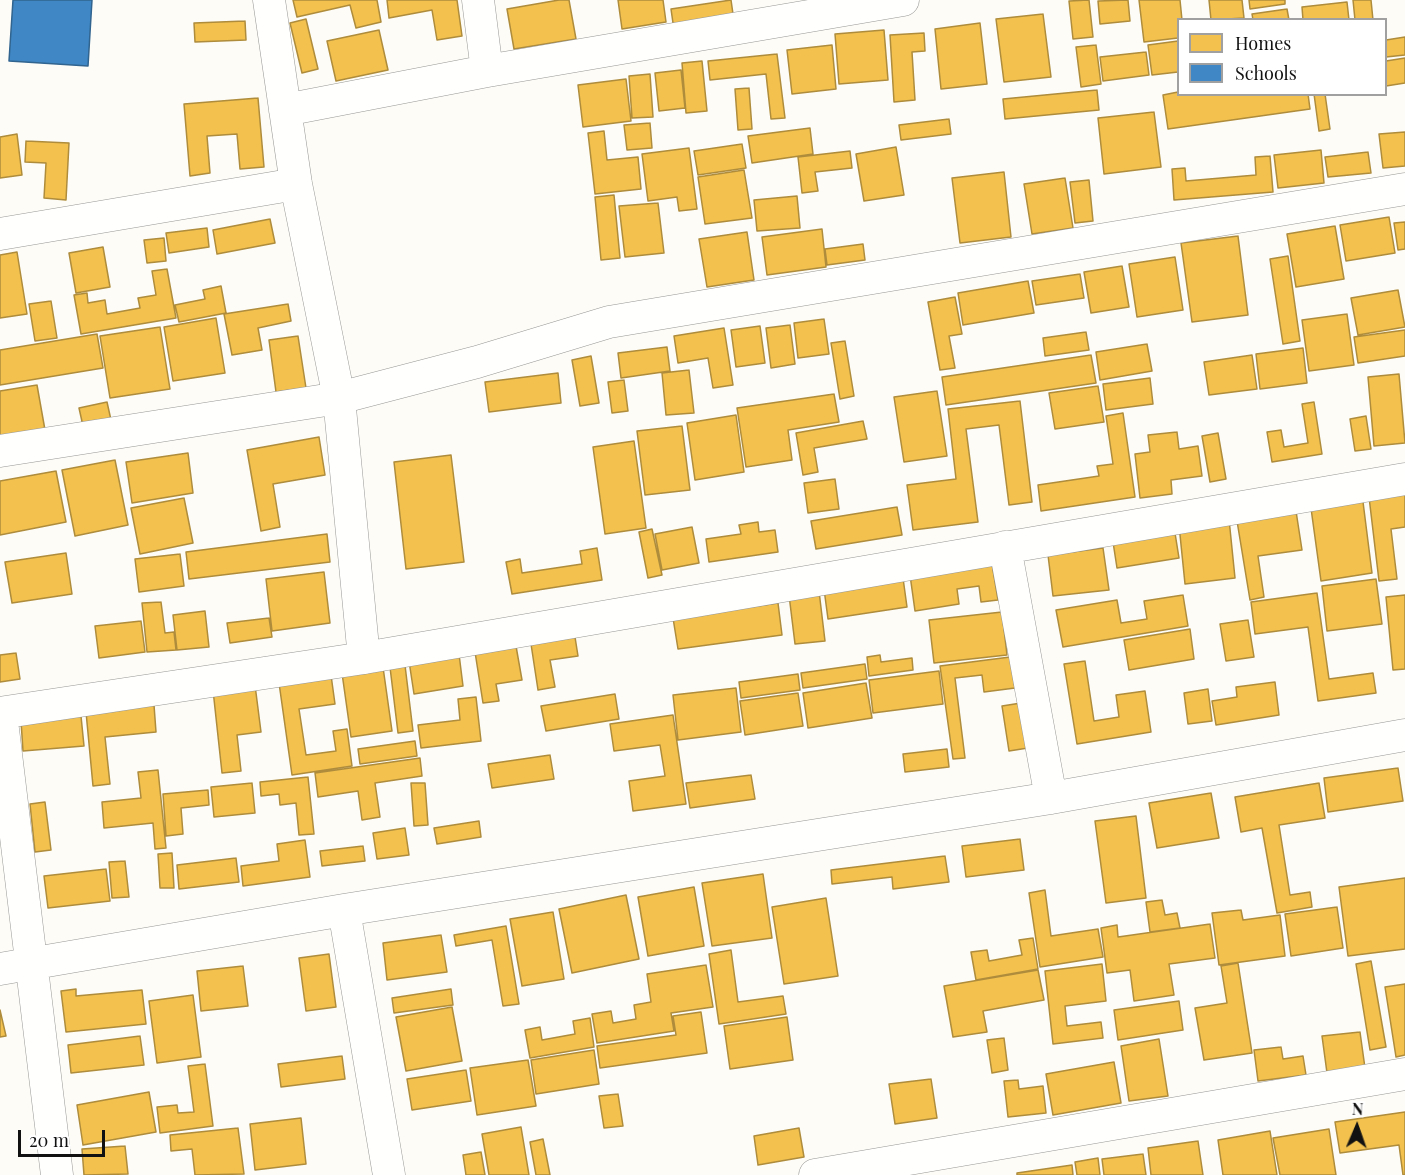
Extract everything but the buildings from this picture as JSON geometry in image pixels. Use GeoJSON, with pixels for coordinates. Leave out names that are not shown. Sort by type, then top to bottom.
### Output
{"type":"FeatureCollection","features":[{"type":"Feature","properties":{"kind":"street"},"geometry":{"type":"LineString","coordinates":[[269,0],[296,184],[339,398],[364,658]]}},
{"type":"Feature","properties":{"kind":"street"},"geometry":{"type":"LineString","coordinates":[[478,0],[487,71]]}},
{"type":"Feature","properties":{"kind":"street"},"geometry":{"type":"LineString","coordinates":[[285,110],[487,71],[903,0]]}},
{"type":"Feature","properties":{"kind":"street"},"geometry":{"type":"LineString","coordinates":[[0,234],[296,184]]}},
{"type":"Feature","properties":{"kind":"street"},"geometry":{"type":"LineString","coordinates":[[0,451],[339,398],[477,362],[609,322],[1405,189]]}},
{"type":"Feature","properties":{"kind":"street"},"geometry":{"type":"LineString","coordinates":[[57,1175],[0,713],[364,658],[1405,479]]}},
{"type":"Feature","properties":{"kind":"street"},"geometry":{"type":"LineString","coordinates":[[1005,547],[1051,798]]}},
{"type":"Feature","properties":{"kind":"street"},"geometry":{"type":"LineString","coordinates":[[0,969],[344,909],[1051,798],[1405,735]]}},
{"type":"Feature","properties":{"kind":"street"},"geometry":{"type":"LineString","coordinates":[[344,909],[389,1175]]}},
{"type":"Feature","properties":{"kind":"street"},"geometry":{"type":"LineString","coordinates":[[815,1175],[1405,1074]]}}]}
